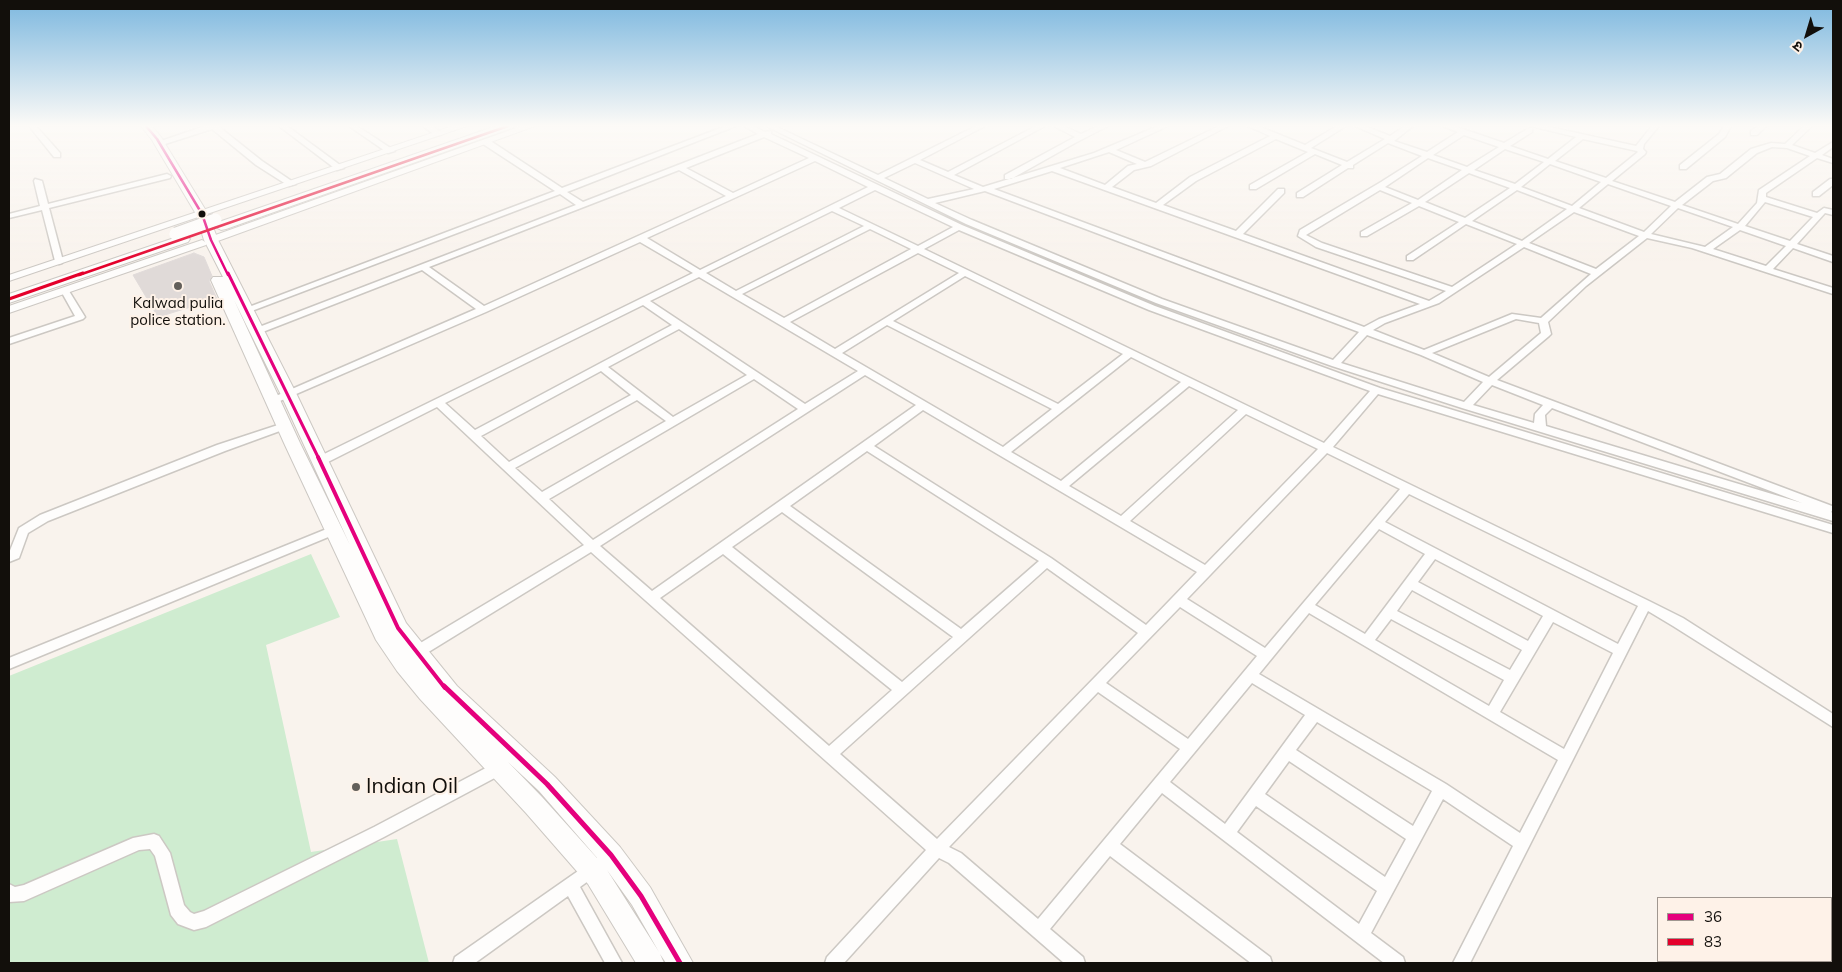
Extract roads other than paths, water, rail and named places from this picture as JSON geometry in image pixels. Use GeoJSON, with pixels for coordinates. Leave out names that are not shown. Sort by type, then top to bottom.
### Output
{"type":"FeatureCollection","features":[{"type":"Feature","properties":{"kind":"highway"},"geometry":{"type":"LineString","coordinates":[[9,299],[179,237],[207,220],[352,171]]}},
{"type":"Feature","properties":{"kind":"highway"},"geometry":{"type":"LineString","coordinates":[[207,220],[363,171]]}},
{"type":"Feature","properties":{"kind":"highway"},"geometry":{"type":"LineString","coordinates":[[9,290],[179,237]]}},
{"type":"Feature","properties":{"kind":"main road"},"geometry":{"type":"LineString","coordinates":[[164,171],[207,220]]}},
{"type":"Feature","properties":{"kind":"main road"},"geometry":{"type":"LineString","coordinates":[[177,171],[207,220],[207,241],[281,398],[320,461],[398,628],[487,741],[499,768],[592,869],[625,918],[651,963]]}},
{"type":"Feature","properties":{"kind":"main road"},"geometry":{"type":"LineString","coordinates":[[207,241],[257,332],[281,398],[284,426],[383,634],[404,665],[428,693],[487,741],[547,784],[612,855],[641,896],[680,963]]}},
{"type":"Feature","properties":{"kind":"street"},"geometry":{"type":"LineString","coordinates":[[272,171],[292,184]]}},
{"type":"Feature","properties":{"kind":"street"},"geometry":{"type":"LineString","coordinates":[[9,278],[207,220],[292,184],[330,171]]}},
{"type":"Feature","properties":{"kind":"street"},"geometry":{"type":"LineString","coordinates":[[9,310],[403,171]]}},
{"type":"Feature","properties":{"kind":"street"},"geometry":{"type":"LineString","coordinates":[[530,171],[582,205]]}},
{"type":"Feature","properties":{"kind":"street"},"geometry":{"type":"LineString","coordinates":[[246,310],[612,171]]}},
{"type":"Feature","properties":{"kind":"street"},"geometry":{"type":"LineString","coordinates":[[257,332],[668,171]]}},
{"type":"Feature","properties":{"kind":"street"},"geometry":{"type":"LineString","coordinates":[[687,171],[732,196]]}},
{"type":"Feature","properties":{"kind":"street"},"geometry":{"type":"LineString","coordinates":[[281,398],[483,310],[787,171]]}},
{"type":"Feature","properties":{"kind":"street"},"geometry":{"type":"LineString","coordinates":[[846,171],[927,202],[969,222],[1159,301],[1335,364],[1466,406],[1833,517]]}},
{"type":"Feature","properties":{"kind":"street"},"geometry":{"type":"LineString","coordinates":[[853,171],[959,227],[1152,308],[1376,390],[1833,529]]}},
{"type":"Feature","properties":{"kind":"street"},"geometry":{"type":"LineString","coordinates":[[320,461],[833,208],[896,171]]}},
{"type":"Feature","properties":{"kind":"street"},"geometry":{"type":"LineString","coordinates":[[943,171],[1826,508],[1833,513]]}},
{"type":"Feature","properties":{"kind":"street"},"geometry":{"type":"LineString","coordinates":[[950,174],[955,171]]}},
{"type":"Feature","properties":{"kind":"street"},"geometry":{"type":"LineString","coordinates":[[988,189],[1018,171]]}},
{"type":"Feature","properties":{"kind":"street"},"geometry":{"type":"LineString","coordinates":[[927,202],[988,189],[1042,171]]}},
{"type":"Feature","properties":{"kind":"street"},"geometry":{"type":"LineString","coordinates":[[1062,171],[1430,304]]}},
{"type":"Feature","properties":{"kind":"street"},"geometry":{"type":"LineString","coordinates":[[1107,187],[1127,171]]}},
{"type":"Feature","properties":{"kind":"street"},"geometry":{"type":"LineString","coordinates":[[1158,205],[1194,179],[1208,171]]}},
{"type":"Feature","properties":{"kind":"street"},"geometry":{"type":"LineString","coordinates":[[1253,187],[1280,171]]}},
{"type":"Feature","properties":{"kind":"street"},"geometry":{"type":"LineString","coordinates":[[1300,196],[1341,171]]}},
{"type":"Feature","properties":{"kind":"street"},"geometry":{"type":"LineString","coordinates":[[1404,171],[1303,232],[1302,236],[1310,241],[1453,290]]}},
{"type":"Feature","properties":{"kind":"street"},"geometry":{"type":"LineString","coordinates":[[1364,234],[1467,171]]}},
{"type":"Feature","properties":{"kind":"street"},"geometry":{"type":"LineString","coordinates":[[1469,171],[1645,236],[1706,250],[1833,291]]}},
{"type":"Feature","properties":{"kind":"street"},"geometry":{"type":"LineString","coordinates":[[1410,258],[1466,222],[1537,171]]}},
{"type":"Feature","properties":{"kind":"street"},"geometry":{"type":"LineString","coordinates":[[1578,171],[1833,260]]}},
{"type":"Feature","properties":{"kind":"street"},"geometry":{"type":"LineString","coordinates":[[1335,364],[1365,331],[1382,321],[1430,304],[1453,290],[1573,209],[1619,171]]}},
{"type":"Feature","properties":{"kind":"street"},"geometry":{"type":"LineString","coordinates":[[1543,321],[1598,273],[1645,236],[1664,215],[1678,206],[1710,179],[1723,176],[1729,171]]}},
{"type":"Feature","properties":{"kind":"street"},"geometry":{"type":"LineString","coordinates":[[1706,250],[1739,227],[1761,203],[1762,192],[1794,171]]}},
{"type":"Feature","properties":{"kind":"street"},"geometry":{"type":"LineString","coordinates":[[9,216],[167,176]]}},
{"type":"Feature","properties":{"kind":"street"},"geometry":{"type":"LineString","coordinates":[[38,181],[59,262]]}},
{"type":"Feature","properties":{"kind":"street"},"geometry":{"type":"LineString","coordinates":[[1816,194],[1833,181]]}},
{"type":"Feature","properties":{"kind":"street"},"geometry":{"type":"LineString","coordinates":[[1379,187],[1598,273]]}},
{"type":"Feature","properties":{"kind":"street"},"geometry":{"type":"LineString","coordinates":[[1238,234],[1281,191]]}},
{"type":"Feature","properties":{"kind":"street"},"geometry":{"type":"LineString","coordinates":[[1762,198],[1818,216]]}},
{"type":"Feature","properties":{"kind":"street"},"geometry":{"type":"LineString","coordinates":[[833,208],[1645,604],[1678,622],[1833,720]]}},
{"type":"Feature","properties":{"kind":"street"},"geometry":{"type":"LineString","coordinates":[[1767,270],[1824,210],[1833,213]]}},
{"type":"Feature","properties":{"kind":"street"},"geometry":{"type":"LineString","coordinates":[[736,294],[871,226]]}},
{"type":"Feature","properties":{"kind":"street"},"geometry":{"type":"LineString","coordinates":[[784,322],[959,227]]}},
{"type":"Feature","properties":{"kind":"street"},"geometry":{"type":"LineString","coordinates":[[640,238],[1205,571]]}},
{"type":"Feature","properties":{"kind":"street"},"geometry":{"type":"LineString","coordinates":[[424,267],[483,310]]}},
{"type":"Feature","properties":{"kind":"street"},"geometry":{"type":"LineString","coordinates":[[836,352],[966,272]]}},
{"type":"Feature","properties":{"kind":"street"},"geometry":{"type":"LineString","coordinates":[[9,342],[80,317],[65,291]]}},
{"type":"Feature","properties":{"kind":"street"},"geometry":{"type":"LineString","coordinates":[[643,301],[805,409]]}},
{"type":"Feature","properties":{"kind":"street"},"geometry":{"type":"LineString","coordinates":[[1424,354],[1515,316],[1543,321]]}},
{"type":"Feature","properties":{"kind":"street"},"geometry":{"type":"LineString","coordinates":[[887,320],[1058,409]]}},
{"type":"Feature","properties":{"kind":"street"},"geometry":{"type":"LineString","coordinates":[[1466,406],[1490,381],[1546,334],[1543,321]]}},
{"type":"Feature","properties":{"kind":"street"},"geometry":{"type":"LineString","coordinates":[[474,435],[679,325]]}},
{"type":"Feature","properties":{"kind":"street"},"geometry":{"type":"LineString","coordinates":[[1004,452],[1130,353]]}},
{"type":"Feature","properties":{"kind":"street"},"geometry":{"type":"LineString","coordinates":[[602,366],[674,422]]}},
{"type":"Feature","properties":{"kind":"street"},"geometry":{"type":"LineString","coordinates":[[1346,379],[1353,369]]}},
{"type":"Feature","properties":{"kind":"street"},"geometry":{"type":"LineString","coordinates":[[417,652],[592,546],[866,370]]}},
{"type":"Feature","properties":{"kind":"street"},"geometry":{"type":"LineString","coordinates":[[541,498],[754,375]]}},
{"type":"Feature","properties":{"kind":"street"},"geometry":{"type":"LineString","coordinates":[[1062,486],[1188,381]]}},
{"type":"Feature","properties":{"kind":"street"},"geometry":{"type":"LineString","coordinates":[[833,963],[937,849],[1344,429],[1376,390]]}},
{"type":"Feature","properties":{"kind":"street"},"geometry":{"type":"LineString","coordinates":[[508,467],[638,395]]}},
{"type":"Feature","properties":{"kind":"street"},"geometry":{"type":"LineString","coordinates":[[438,402],[592,546],[651,598],[937,849],[955,858],[1077,963]]}},
{"type":"Feature","properties":{"kind":"street"},"geometry":{"type":"LineString","coordinates":[[651,598],[924,404]]}},
{"type":"Feature","properties":{"kind":"street"},"geometry":{"type":"LineString","coordinates":[[1542,429],[1539,422],[1540,414],[1550,404]]}},
{"type":"Feature","properties":{"kind":"street"},"geometry":{"type":"LineString","coordinates":[[1122,522],[1245,410]]}},
{"type":"Feature","properties":{"kind":"street"},"geometry":{"type":"LineString","coordinates":[[9,558],[15,554],[23,531],[44,518],[284,426]]}},
{"type":"Feature","properties":{"kind":"street"},"geometry":{"type":"LineString","coordinates":[[867,446],[1046,561],[1147,632]]}},
{"type":"Feature","properties":{"kind":"street"},"geometry":{"type":"LineString","coordinates":[[1039,930],[1266,655],[1407,488]]}},
{"type":"Feature","properties":{"kind":"street"},"geometry":{"type":"LineString","coordinates":[[782,506],[962,637]]}},
{"type":"Feature","properties":{"kind":"street"},"geometry":{"type":"LineString","coordinates":[[1377,523],[1622,652]]}},
{"type":"Feature","properties":{"kind":"street"},"geometry":{"type":"LineString","coordinates":[[9,664],[334,530]]}},
{"type":"Feature","properties":{"kind":"street"},"geometry":{"type":"LineString","coordinates":[[723,547],[902,690]]}},
{"type":"Feature","properties":{"kind":"street"},"geometry":{"type":"LineString","coordinates":[[1367,642],[1433,552]]}},
{"type":"Feature","properties":{"kind":"street"},"geometry":{"type":"LineString","coordinates":[[829,754],[1046,561]]}},
{"type":"Feature","properties":{"kind":"street"},"geometry":{"type":"LineString","coordinates":[[1410,583],[1530,648]]}},
{"type":"Feature","properties":{"kind":"street"},"geometry":{"type":"LineString","coordinates":[[1178,599],[1266,655]]}},
{"type":"Feature","properties":{"kind":"street"},"geometry":{"type":"LineString","coordinates":[[1461,963],[1645,604]]}},
{"type":"Feature","properties":{"kind":"street"},"geometry":{"type":"LineString","coordinates":[[1307,606],[1567,758]]}},
{"type":"Feature","properties":{"kind":"street"},"geometry":{"type":"LineString","coordinates":[[1389,612],[1513,678]]}},
{"type":"Feature","properties":{"kind":"street"},"geometry":{"type":"LineString","coordinates":[[1491,714],[1550,615]]}},
{"type":"Feature","properties":{"kind":"street"},"geometry":{"type":"LineString","coordinates":[[1250,675],[1441,789],[1523,844]]}},
{"type":"Feature","properties":{"kind":"street"},"geometry":{"type":"LineString","coordinates":[[1098,685],[1189,748]]}},
{"type":"Feature","properties":{"kind":"street"},"geometry":{"type":"LineString","coordinates":[[1227,834],[1315,714]]}},
{"type":"Feature","properties":{"kind":"street"},"geometry":{"type":"LineString","coordinates":[[1287,752],[1415,836]]}},
{"type":"Feature","properties":{"kind":"street"},"geometry":{"type":"LineString","coordinates":[[9,892],[10,894],[24,893],[138,843],[154,841],[162,853],[177,908],[184,918],[194,922],[206,919],[379,832],[499,768]]}},
{"type":"Feature","properties":{"kind":"street"},"geometry":{"type":"LineString","coordinates":[[1160,783],[1397,963]]}},
{"type":"Feature","properties":{"kind":"street"},"geometry":{"type":"LineString","coordinates":[[1361,936],[1441,789]]}},
{"type":"Feature","properties":{"kind":"street"},"geometry":{"type":"LineString","coordinates":[[1255,796],[1387,888]]}},
{"type":"Feature","properties":{"kind":"street"},"geometry":{"type":"LineString","coordinates":[[1109,846],[1264,963]]}},
{"type":"Feature","properties":{"kind":"street"},"geometry":{"type":"LineString","coordinates":[[461,963],[612,855]]}},
{"type":"Feature","properties":{"kind":"street"},"geometry":{"type":"LineString","coordinates":[[571,886],[614,963]]}},
{"type":"Feature","properties":{"kind":"place","name":"Kalwad pulia police station."},"geometry":{"type":"Point","coordinates":[178,286]}},
{"type":"Feature","properties":{"kind":"place","name":"Indian Oil"},"geometry":{"type":"Point","coordinates":[356,787]}}]}
